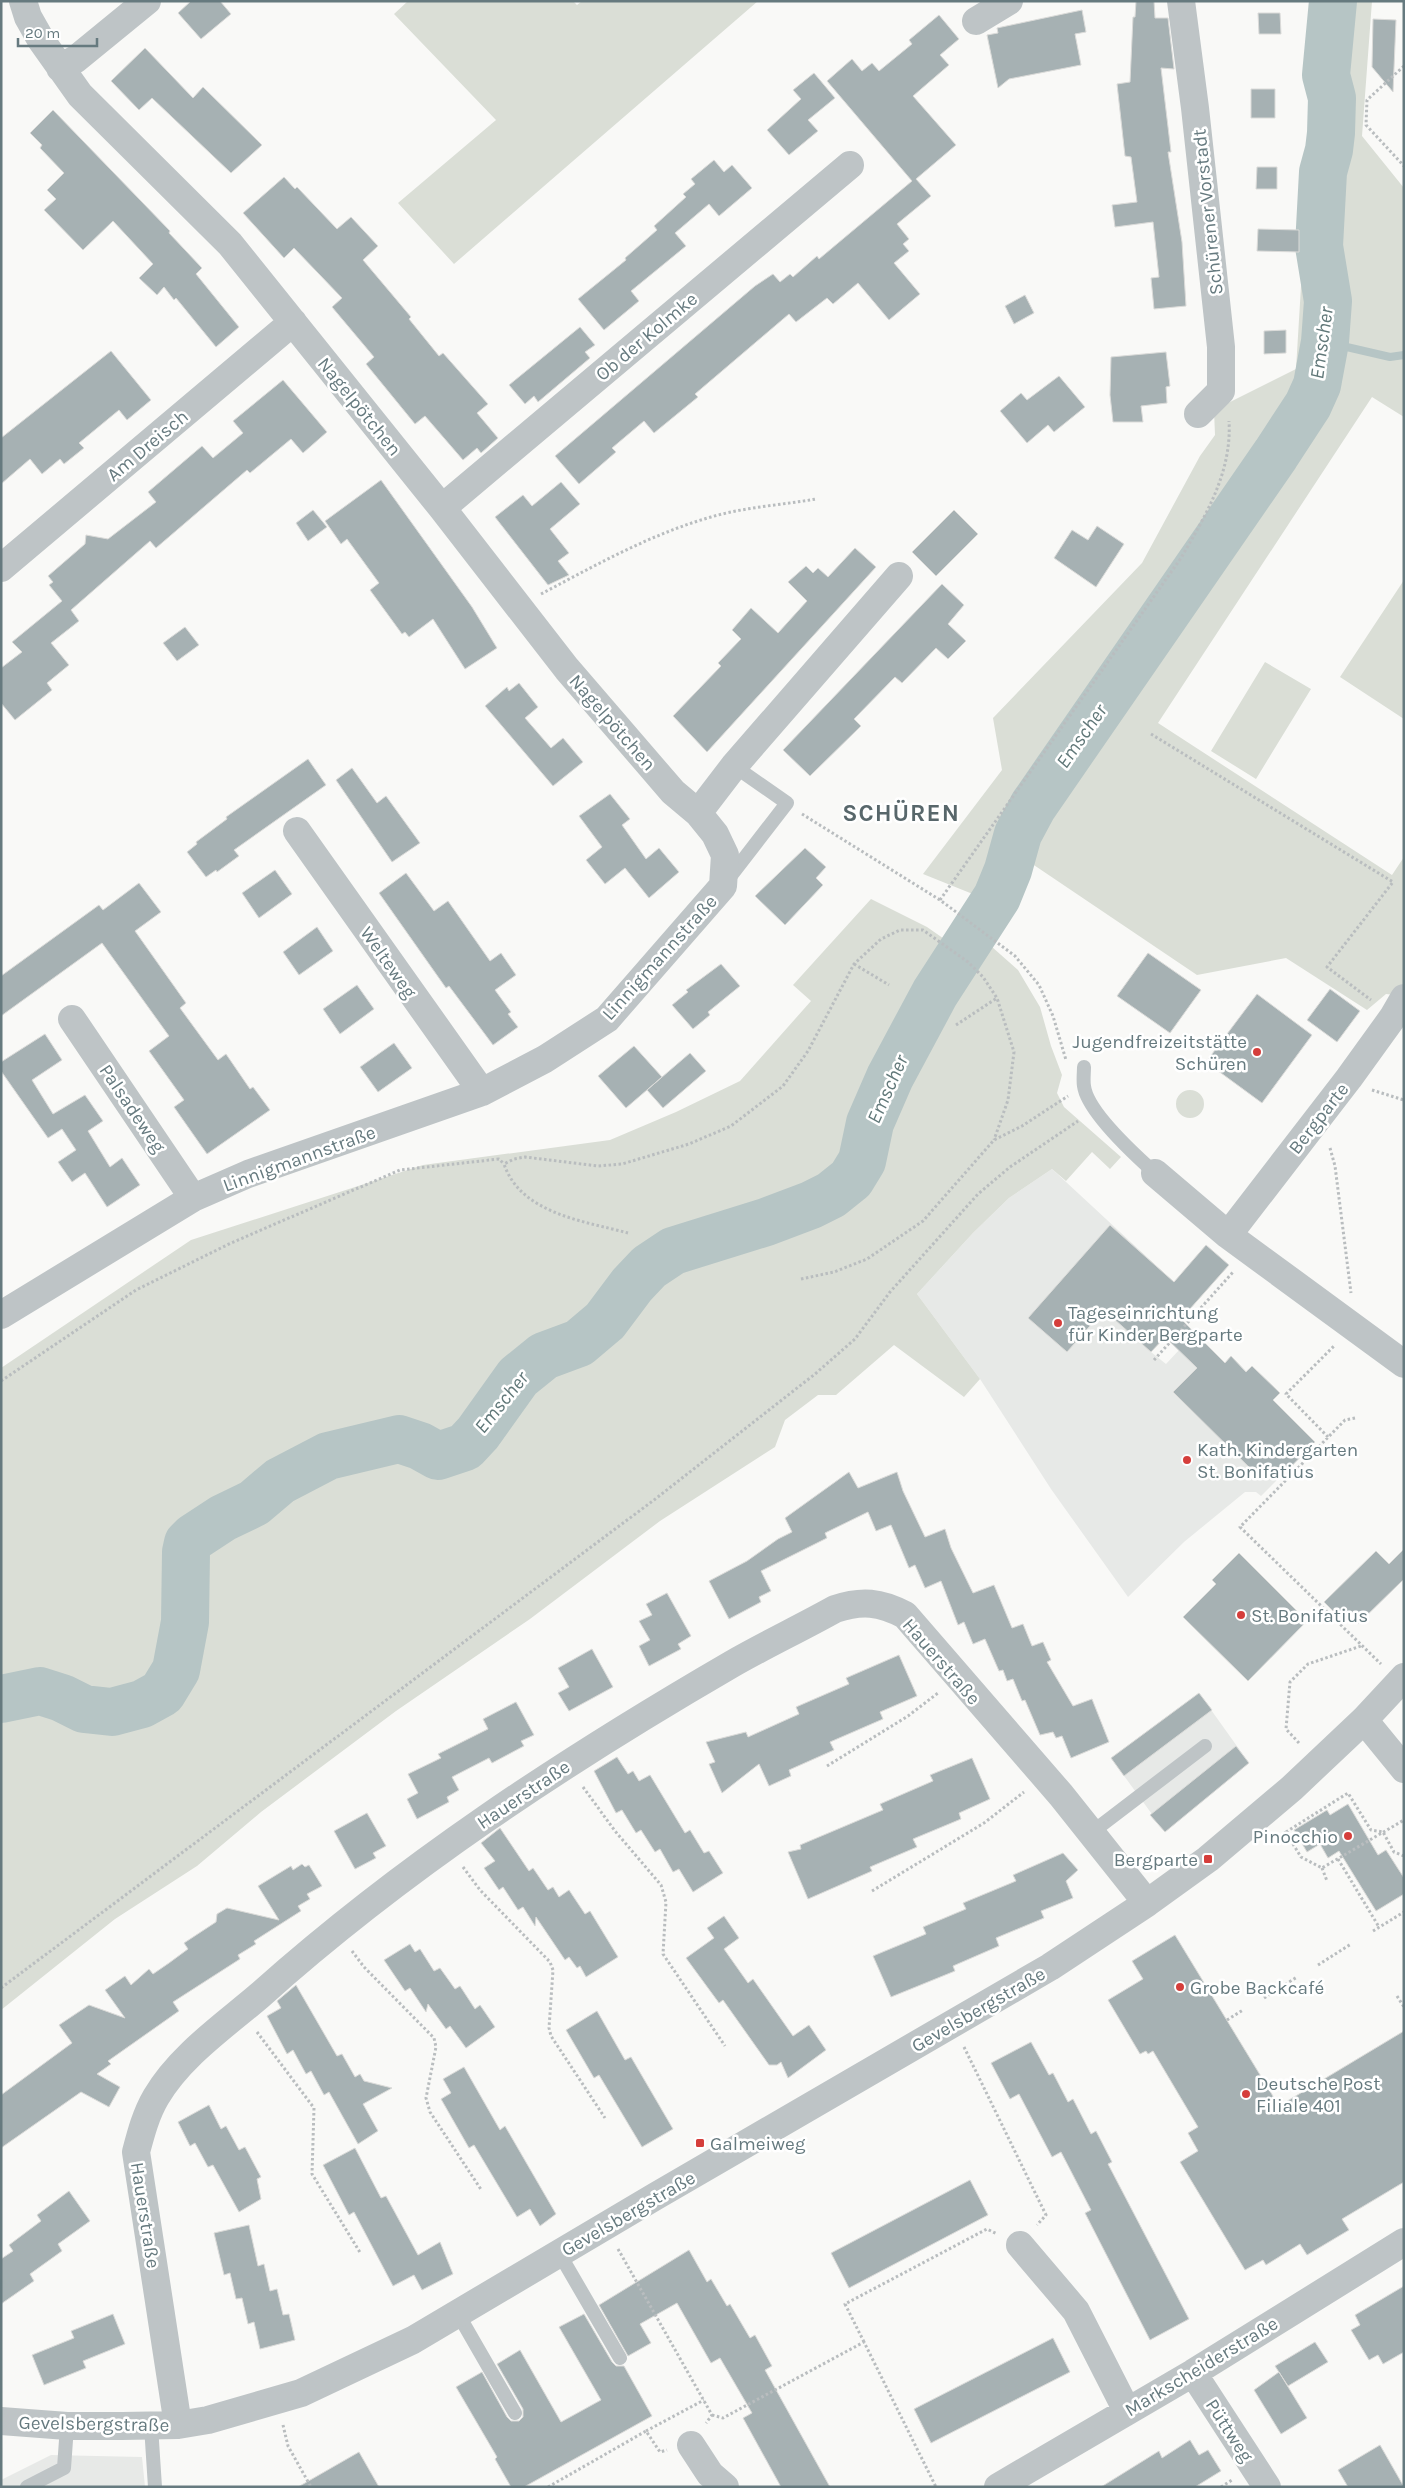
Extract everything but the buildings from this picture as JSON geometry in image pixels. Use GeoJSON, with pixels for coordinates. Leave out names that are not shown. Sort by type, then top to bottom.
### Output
{"type":"FeatureCollection","features":[{"type":"Feature","properties":{"kind":"street","name":"Nagelpötchen"},"geometry":{"type":"LineString","coordinates":[[23,1],[32,24],[80,95],[106,123],[230,244],[442,508],[567,669],[673,792],[698,813]]}},
{"type":"Feature","properties":{"kind":"street"},"geometry":{"type":"LineString","coordinates":[[60,68],[76,59],[147,1]]}},
{"type":"Feature","properties":{"kind":"street"},"geometry":{"type":"LineString","coordinates":[[976,21],[1009,1]]}},
{"type":"Feature","properties":{"kind":"street","name":"Schürener Vorstadt"},"geometry":{"type":"LineString","coordinates":[[1181,1],[1195,108],[1221,348],[1221,391]]}},
{"type":"Feature","properties":{"kind":"street","name":"Ob der Kolmke"},"geometry":{"type":"LineString","coordinates":[[442,508],[850,165]]}},
{"type":"Feature","properties":{"kind":"street","name":"Am Dreisch"},"geometry":{"type":"LineString","coordinates":[[1,568],[293,322]]}},
{"type":"Feature","properties":{"kind":"street"},"geometry":{"type":"LineString","coordinates":[[1198,414],[1221,391]]}},
{"type":"Feature","properties":{"kind":"street"},"geometry":{"type":"LineString","coordinates":[[698,813],[734,766],[899,576]]}},
{"type":"Feature","properties":{"kind":"street","name":"Linnigmannstraße"},"geometry":{"type":"LineString","coordinates":[[1,1315],[194,1198],[248,1174],[482,1092],[545,1059],[607,1019],[723,886],[724,855],[715,834],[698,813]]}},
{"type":"Feature","properties":{"kind":"street","name":"Welteweg"},"geometry":{"type":"LineString","coordinates":[[297,831],[482,1092]]}},
{"type":"Feature","properties":{"kind":"street","name":"Bergparte"},"geometry":{"type":"LineString","coordinates":[[1228,1235],[1315,1120],[1350,1078],[1398,1008]]}},
{"type":"Feature","properties":{"kind":"street","name":"Palsadeweg"},"geometry":{"type":"LineString","coordinates":[[72,1018],[194,1198]]}},
{"type":"Feature","properties":{"kind":"street"},"geometry":{"type":"LineString","coordinates":[[1155,1173],[1228,1235],[1340,1315],[1404,1364]]}},
{"type":"Feature","properties":{"kind":"street","name":"Hauerstraße"},"geometry":{"type":"LineString","coordinates":[[178,2425],[136,2152],[141,2130],[156,2096],[180,2065],[286,1971],[496,1810],[567,1764],[734,1663],[835,1609],[853,1603],[886,1605],[905,1615],[1044,1776],[1147,1903]]}},
{"type":"Feature","properties":{"kind":"street","name":"Gevelsbergstraße"},"geometry":{"type":"LineString","coordinates":[[1,2421],[66,2426],[178,2425],[242,2411],[301,2393],[413,2340],[559,2252],[1050,1967],[1147,1903],[1243,1831],[1364,1720],[1402,1679]]}},
{"type":"Feature","properties":{"kind":"street"},"geometry":{"type":"LineString","coordinates":[[1364,1720],[1404,1769]]}},
{"type":"Feature","properties":{"kind":"street","name":"Markscheiderstraße"},"geometry":{"type":"LineString","coordinates":[[998,2487],[1193,2373],[1404,2242]]}},
{"type":"Feature","properties":{"kind":"street"},"geometry":{"type":"LineString","coordinates":[[1020,2245],[1076,2311],[1127,2411]]}},
{"type":"Feature","properties":{"kind":"street","name":"Püttweg"},"geometry":{"type":"LineString","coordinates":[[1193,2373],[1267,2487]]}},
{"type":"Feature","properties":{"kind":"street"},"geometry":{"type":"LineString","coordinates":[[691,2445],[710,2474],[725,2487]]}},
{"type":"Feature","properties":{"kind":"lane"},"geometry":{"type":"LineString","coordinates":[[723,886],[787,804],[734,766]]}},
{"type":"Feature","properties":{"kind":"lane"},"geometry":{"type":"LineString","coordinates":[[1084,1067],[1084,1087],[1095,1108],[1126,1147],[1155,1173]]}},
{"type":"Feature","properties":{"kind":"lane"},"geometry":{"type":"LineString","coordinates":[[1091,1833],[1205,1746]]}},
{"type":"Feature","properties":{"kind":"lane"},"geometry":{"type":"LineString","coordinates":[[559,2252],[620,2358]]}},
{"type":"Feature","properties":{"kind":"lane"},"geometry":{"type":"LineString","coordinates":[[458,2314],[515,2413]]}},
{"type":"Feature","properties":{"kind":"lane"},"geometry":{"type":"LineString","coordinates":[[26,2487],[64,2468],[66,2426]]}},
{"type":"Feature","properties":{"kind":"lane"},"geometry":{"type":"LineString","coordinates":[[151,2426],[155,2487]]}},
{"type":"Feature","properties":{"kind":"path"},"geometry":{"type":"LineString","coordinates":[[1404,66],[1367,100],[1366,124],[1404,166]]}},
{"type":"Feature","properties":{"kind":"path"},"geometry":{"type":"LineString","coordinates":[[940,900],[1181,558],[1206,516],[1220,482],[1230,443],[1228,408],[1221,391]]}},
{"type":"Feature","properties":{"kind":"path"},"geometry":{"type":"LineString","coordinates":[[518,606],[631,547],[677,528],[713,516],[816,499]]}},
{"type":"Feature","properties":{"kind":"path"},"geometry":{"type":"LineString","coordinates":[[1151,734],[1393,882],[1327,967],[1398,1008]]}},
{"type":"Feature","properties":{"kind":"path"},"geometry":{"type":"LineString","coordinates":[[787,804],[940,900],[986,932],[1015,956],[1039,985],[1053,1016],[1068,1067],[1084,1087]]}},
{"type":"Feature","properties":{"kind":"path"},"geometry":{"type":"LineString","coordinates":[[504,1164],[514,1159],[525,1157],[598,1166],[622,1164],[690,1144],[730,1126],[783,1086],[808,1050],[854,964],[882,939],[900,930],[923,930],[968,962],[984,977],[997,998],[1014,1052],[1008,1100],[994,1140],[923,1221],[867,1259],[834,1272],[801,1279]]}},
{"type":"Feature","properties":{"kind":"path"},"geometry":{"type":"LineString","coordinates":[[854,964],[889,986]]}},
{"type":"Feature","properties":{"kind":"path"},"geometry":{"type":"LineString","coordinates":[[956,1025],[997,998]]}},
{"type":"Feature","properties":{"kind":"path"},"geometry":{"type":"LineString","coordinates":[[994,1140],[1022,1126],[1061,1100]]}},
{"type":"Feature","properties":{"kind":"path"},"geometry":{"type":"LineString","coordinates":[[1,1988],[654,1500],[815,1374],[855,1339],[890,1292],[978,1194],[1010,1167],[1095,1108]]}},
{"type":"Feature","properties":{"kind":"path"},"geometry":{"type":"LineString","coordinates":[[1315,1120],[1326,1131],[1335,1166],[1344,1248],[1352,1288],[1351,1298],[1340,1315]]}},
{"type":"Feature","properties":{"kind":"path"},"geometry":{"type":"LineString","coordinates":[[1,1381],[136,1290],[231,1243],[400,1170],[499,1159],[504,1164],[509,1178],[518,1189],[544,1209],[628,1233]]}},
{"type":"Feature","properties":{"kind":"path"},"geometry":{"type":"LineString","coordinates":[[1154,1360],[1251,1252]]}},
{"type":"Feature","properties":{"kind":"path"},"geometry":{"type":"LineString","coordinates":[[1319,1362],[1286,1394],[1328,1437]]}},
{"type":"Feature","properties":{"kind":"path"},"geometry":{"type":"LineString","coordinates":[[1355,1418],[1346,1420],[1328,1437],[1240,1527],[1362,1646],[1402,1679]]}},
{"type":"Feature","properties":{"kind":"path"},"geometry":{"type":"LineString","coordinates":[[1302,1746],[1286,1729],[1290,1682],[1308,1664],[1362,1646]]}},
{"type":"Feature","properties":{"kind":"path"},"geometry":{"type":"LineString","coordinates":[[827,1766],[908,1716],[958,1678]]}},
{"type":"Feature","properties":{"kind":"path"},"geometry":{"type":"LineString","coordinates":[[567,1764],[615,1831],[661,1885],[666,1902],[663,1954],[725,2046]]}},
{"type":"Feature","properties":{"kind":"path"},"geometry":{"type":"LineString","coordinates":[[872,1891],[984,1823],[1044,1776]]}},
{"type":"Feature","properties":{"kind":"path"},"geometry":{"type":"LineString","coordinates":[[1286,1832],[1348,1793],[1371,1830],[1382,1832],[1394,1852],[1404,1856]]}},
{"type":"Feature","properties":{"kind":"path"},"geometry":{"type":"LineString","coordinates":[[1322,1868],[1404,1820]]}},
{"type":"Feature","properties":{"kind":"path"},"geometry":{"type":"LineString","coordinates":[[1284,1828],[1301,1857],[1322,1868],[1327,1881]]}},
{"type":"Feature","properties":{"kind":"path"},"geometry":{"type":"LineString","coordinates":[[448,1846],[480,1890],[550,1962],[553,1970],[549,2028],[551,2036],[605,2118]]}},
{"type":"Feature","properties":{"kind":"path"},"geometry":{"type":"LineString","coordinates":[[1338,1859],[1379,1927]]}},
{"type":"Feature","properties":{"kind":"path"},"geometry":{"type":"LineString","coordinates":[[1373,1931],[1404,1912]]}},
{"type":"Feature","properties":{"kind":"path"},"geometry":{"type":"LineString","coordinates":[[337,1931],[364,1968],[434,2038],[436,2047],[426,2098],[430,2112],[482,2191]]}},
{"type":"Feature","properties":{"kind":"path"},"geometry":{"type":"LineString","coordinates":[[1318,1964],[1351,1944]]}},
{"type":"Feature","properties":{"kind":"path"},"geometry":{"type":"LineString","coordinates":[[1264,1998],[1297,1977]]}},
{"type":"Feature","properties":{"kind":"path"},"geometry":{"type":"LineString","coordinates":[[1397,1996],[1404,2007]]}},
{"type":"Feature","properties":{"kind":"path"},"geometry":{"type":"LineString","coordinates":[[1227,2020],[1244,2010]]}},
{"type":"Feature","properties":{"kind":"path"},"geometry":{"type":"LineString","coordinates":[[241,2011],[314,2108],[312,2174],[360,2254]]}},
{"type":"Feature","properties":{"kind":"path"},"geometry":{"type":"LineString","coordinates":[[936,2487],[845,2304],[987,2229],[1020,2245],[1046,2214],[964,2047]]}},
{"type":"Feature","properties":{"kind":"path"},"geometry":{"type":"LineString","coordinates":[[614,2242],[712,2415],[723,2418],[864,2342]]}},
{"type":"Feature","properties":{"kind":"path"},"geometry":{"type":"LineString","coordinates":[[548,2487],[704,2400]]}},
{"type":"Feature","properties":{"kind":"path"},"geometry":{"type":"LineString","coordinates":[[646,2432],[660,2452],[691,2445],[712,2415]]}},
{"type":"Feature","properties":{"kind":"path"},"geometry":{"type":"LineString","coordinates":[[282,2422],[288,2446],[299,2471],[311,2487]]}},
{"type":"Feature","properties":{"kind":"shaded area"},"geometry":{"type":"Polygon","coordinates":[[[408,1],[573,1],[577,5],[582,1],[758,1],[454,264],[398,203],[496,120],[394,14],[408,1]]]}},
{"type":"Feature","properties":{"kind":"shaded area"},"geometry":{"type":"Polygon","coordinates":[[[1309,1],[1372,1],[1362,136],[1404,188],[1404,417],[1372,397],[1158,723],[1392,875],[1404,857],[1404,996],[1386,994],[1367,1010],[1286,958],[1197,975],[1019,855],[1000,905],[923,874],[1002,770],[993,718],[1142,563],[1200,456],[1215,435],[1214,410],[1296,369],[1310,138],[1309,1]]]}},
{"type":"Feature","properties":{"kind":"shaded area"},"geometry":{"type":"Polygon","coordinates":[[[1404,580],[1404,719],[1340,677],[1404,580]]]}},
{"type":"Feature","properties":{"kind":"shaded area"},"geometry":{"type":"Polygon","coordinates":[[[1265,662],[1311,689],[1256,779],[1211,751],[1265,662]]]}},
{"type":"Feature","properties":{"kind":"shaded area"},"geometry":{"type":"Polygon","coordinates":[[[871,899],[927,927],[970,957],[983,939],[1018,970],[1040,1007],[1051,1046],[1062,1075],[1057,1093],[1064,1107],[1121,1157],[1110,1169],[1092,1152],[1066,1181],[1052,1169],[1009,1198],[973,1233],[917,1294],[980,1379],[964,1397],[894,1345],[836,1395],[818,1395],[785,1420],[775,1447],[660,1521],[530,1619],[396,1711],[261,1812],[197,1866],[115,1919],[1,2010],[1,1368],[191,1240],[423,1165],[610,1140],[676,1112],[740,1081],[811,1001],[793,985],[871,899]]]}},
{"type":"Feature","properties":{"kind":"shaded area"},"geometry":{"type":"Polygon","coordinates":[[[1190,1090],[1200,1094],[1204,1104],[1200,1114],[1190,1118],[1180,1114],[1176,1104],[1180,1094],[1190,1090]]]}},
{"type":"Feature","properties":{"kind":"shaded area"},"geometry":{"type":"Polygon","coordinates":[[[1052,1169],[1174,1282],[1229,1265],[1151,1352],[1166,1364],[1195,1333],[1225,1363],[1231,1356],[1246,1371],[1252,1366],[1280,1393],[1273,1400],[1315,1442],[1261,1496],[1256,1492],[1245,1492],[1184,1542],[1128,1597],[1051,1489],[980,1379],[917,1294],[973,1233],[1009,1198],[1052,1169]]]}},
{"type":"Feature","properties":{"kind":"shaded area"},"geometry":{"type":"Polygon","coordinates":[[[1199,1693],[1249,1763],[1165,1832],[1111,1758],[1199,1693]]]}},
{"type":"Feature","properties":{"kind":"shaded area"},"geometry":{"type":"Polygon","coordinates":[[[51,2455],[142,2457],[145,2487],[1,2487],[1,2480],[51,2455]]]}},
{"type":"Feature","properties":{"kind":"waterway","name":"Emscher"},"geometry":{"type":"LineString","coordinates":[[1,1699],[40,1691],[62,1698],[84,1709],[112,1712],[142,1704],[162,1693],[176,1670],[185,1622],[186,1552],[188,1543],[194,1537],[223,1518],[254,1503],[280,1481],[328,1456],[399,1439],[420,1446],[438,1456],[465,1447],[478,1433],[518,1377],[544,1356],[579,1343],[605,1321],[632,1285],[649,1267],[673,1251],[766,1222],[811,1205],[831,1195],[851,1179],[862,1161],[870,1123],[890,1077],[935,993],[997,897],[1008,870],[1018,834],[1033,806],[1276,454],[1308,405],[1317,385],[1325,342],[1328,301],[1319,246],[1323,172],[1331,133],[1332,98],[1326,75],[1333,1]]}},
{"type":"Feature","properties":{"kind":"waterway","name":"Nagelpötchen"},"geometry":{"type":"LineString","coordinates":[[1325,342],[1390,357],[1404,355]]}},
{"type":"Feature","properties":{"kind":"place","name":"Jugendfreizeitstätte Schüren"},"geometry":{"type":"Point","coordinates":[1257,1052]}},
{"type":"Feature","properties":{"kind":"place","name":"Tageseinrichtung für Kinder Bergparte"},"geometry":{"type":"Point","coordinates":[1058,1323]}},
{"type":"Feature","properties":{"kind":"place","name":"Kath. Kindergarten St. Bonifatius"},"geometry":{"type":"Point","coordinates":[1187,1460]}},
{"type":"Feature","properties":{"kind":"place","name":"St. Bonifatius"},"geometry":{"type":"Point","coordinates":[1241,1615]}},
{"type":"Feature","properties":{"kind":"place","name":"Pinocchio"},"geometry":{"type":"Point","coordinates":[1348,1836]}},
{"type":"Feature","properties":{"kind":"place","name":"Bergparte"},"geometry":{"type":"Point","coordinates":[1208,1859]}},
{"type":"Feature","properties":{"kind":"place","name":"Grobe Backcafé"},"geometry":{"type":"Point","coordinates":[1180,1987]}},
{"type":"Feature","properties":{"kind":"place","name":"Deutsche Post Filiale 401"},"geometry":{"type":"Point","coordinates":[1246,2094]}},
{"type":"Feature","properties":{"kind":"place","name":"Galmeiweg"},"geometry":{"type":"Point","coordinates":[700,2143]}},
{"type":"Feature","properties":{"kind":"district","name":"SCHÜREN"},"geometry":{"type":"Point","coordinates":[901,813]}}]}
